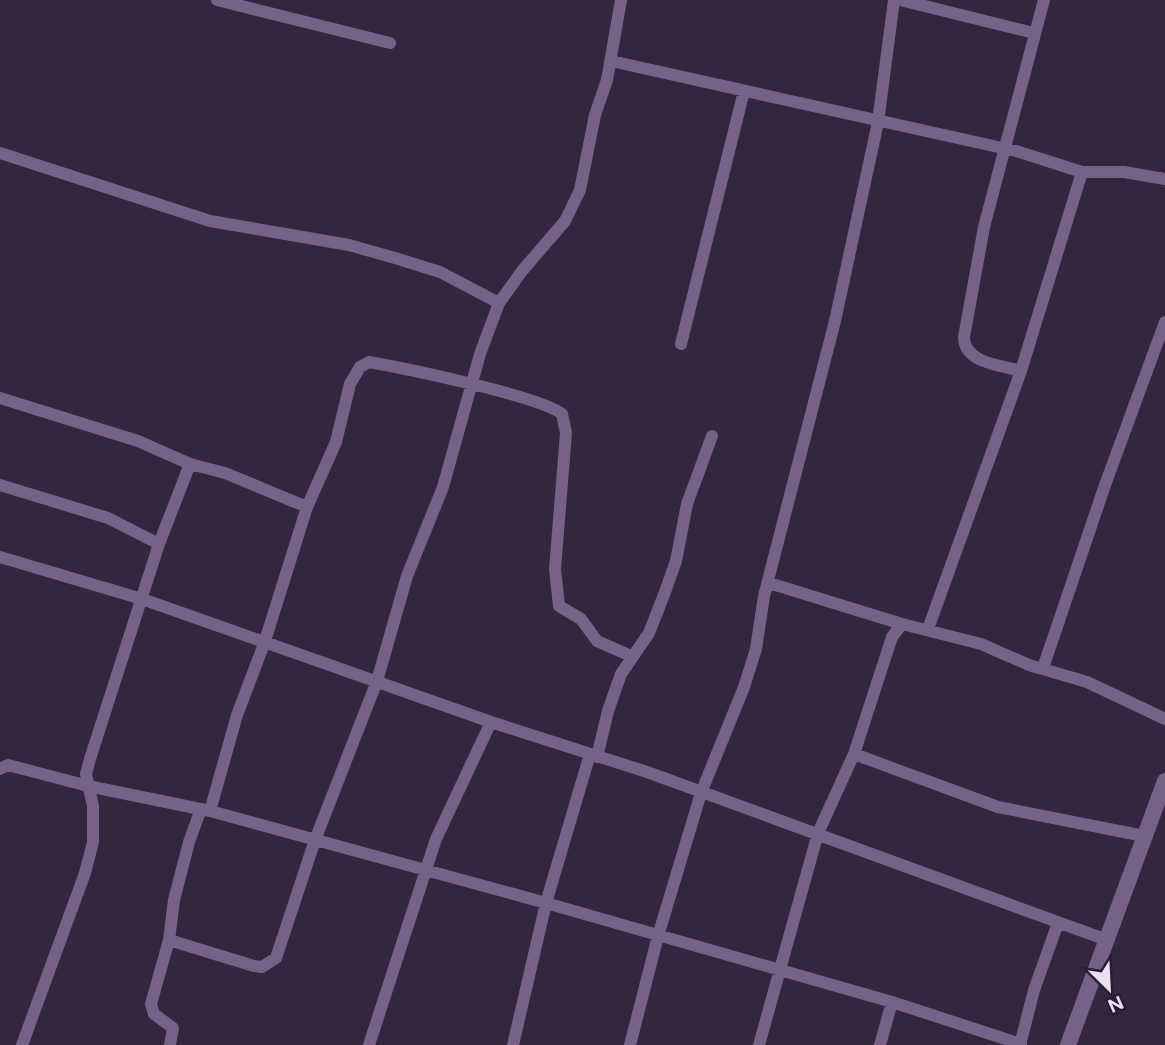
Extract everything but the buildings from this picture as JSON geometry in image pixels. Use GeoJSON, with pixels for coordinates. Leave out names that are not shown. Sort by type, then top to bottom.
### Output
{"type":"FeatureCollection","features":[{"type":"Feature","properties":{"kind":"street"},"geometry":{"type":"LineString","coordinates":[[217,0],[390,43]]}},
{"type":"Feature","properties":{"kind":"street"},"geometry":{"type":"LineString","coordinates":[[169,940],[254,966],[268,964],[276,958],[315,840],[377,681],[407,576],[450,466],[472,384],[499,303],[522,271],[565,221],[580,190],[611,61],[621,0]]}},
{"type":"Feature","properties":{"kind":"street"},"geometry":{"type":"LineString","coordinates":[[631,1045],[658,936],[701,793],[744,687],[756,649],[762,605],[835,321],[878,122],[894,0]]}},
{"type":"Feature","properties":{"kind":"street"},"geometry":{"type":"LineString","coordinates":[[901,0],[1034,33]]}},
{"type":"Feature","properties":{"kind":"street"},"geometry":{"type":"LineString","coordinates":[[1021,371],[975,357],[964,346],[984,227],[1044,0]]}},
{"type":"Feature","properties":{"kind":"street"},"geometry":{"type":"LineString","coordinates":[[611,61],[1006,150],[1082,172],[1136,173],[1165,179]]}},
{"type":"Feature","properties":{"kind":"street"},"geometry":{"type":"LineString","coordinates":[[681,344],[744,91]]}},
{"type":"Feature","properties":{"kind":"street"},"geometry":{"type":"LineString","coordinates":[[0,153],[210,221],[349,245],[395,258],[447,275],[499,303]]}},
{"type":"Feature","properties":{"kind":"street"},"geometry":{"type":"LineString","coordinates":[[928,629],[1021,371],[1082,172]]}},
{"type":"Feature","properties":{"kind":"street"},"geometry":{"type":"LineString","coordinates":[[1043,668],[1105,485],[1165,322]]}},
{"type":"Feature","properties":{"kind":"street"},"geometry":{"type":"LineString","coordinates":[[170,1045],[173,1028],[154,1014],[151,1004],[169,940],[177,888],[264,643],[307,507],[336,442],[350,384],[360,367],[369,362],[376,363],[472,384],[547,405],[562,414],[566,433],[555,569],[559,606],[581,619],[597,641],[631,656]]}},
{"type":"Feature","properties":{"kind":"street"},"geometry":{"type":"LineString","coordinates":[[0,398],[138,440],[190,464],[225,473],[307,507]]}},
{"type":"Feature","properties":{"kind":"street"},"geometry":{"type":"LineString","coordinates":[[513,1045],[546,903],[611,701],[631,656],[649,633],[665,592],[676,561],[687,504],[712,436]]}},
{"type":"Feature","properties":{"kind":"street"},"geometry":{"type":"LineString","coordinates":[[22,1045],[85,873],[93,842],[93,806],[86,774],[90,759],[159,544],[190,464]]}},
{"type":"Feature","properties":{"kind":"street"},"geometry":{"type":"LineString","coordinates":[[0,485],[108,518],[159,544]]}},
{"type":"Feature","properties":{"kind":"street"},"geometry":{"type":"LineString","coordinates":[[0,557],[142,599],[491,722],[818,832],[1107,940]]}},
{"type":"Feature","properties":{"kind":"street"},"geometry":{"type":"LineString","coordinates":[[769,583],[902,624],[981,644],[1087,682],[1165,719]]}},
{"type":"Feature","properties":{"kind":"street"},"geometry":{"type":"LineString","coordinates":[[759,1045],[818,832],[854,754],[881,663],[892,637],[902,624]]}},
{"type":"Feature","properties":{"kind":"street"},"geometry":{"type":"LineString","coordinates":[[369,1045],[436,839],[491,722]]}},
{"type":"Feature","properties":{"kind":"street"},"geometry":{"type":"LineString","coordinates":[[854,754],[998,807],[1144,836]]}},
{"type":"Feature","properties":{"kind":"street"},"geometry":{"type":"LineString","coordinates":[[0,769],[8,765],[89,786],[205,810],[546,903],[779,972],[892,1002],[1020,1044],[1034,990],[1058,923]]}},
{"type":"Feature","properties":{"kind":"street"},"geometry":{"type":"LineString","coordinates":[[1068,1045],[1165,781]]}},
{"type":"Feature","properties":{"kind":"street"},"geometry":{"type":"LineString","coordinates":[[880,1045],[892,1002]]}}]}
